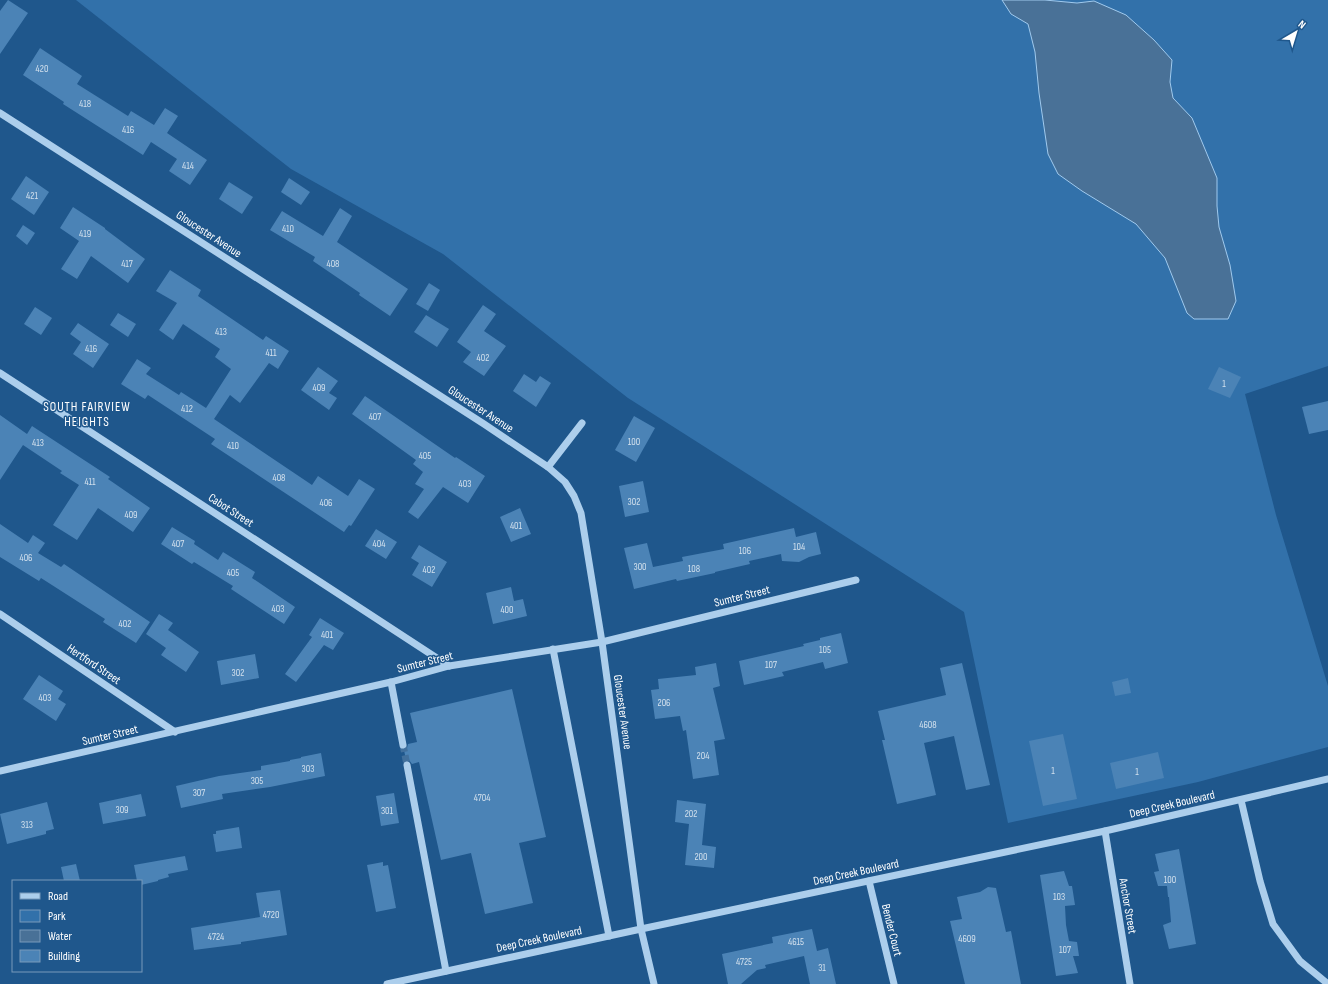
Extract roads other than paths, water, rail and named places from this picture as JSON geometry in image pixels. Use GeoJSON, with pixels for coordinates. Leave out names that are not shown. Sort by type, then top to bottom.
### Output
{"type":"FeatureCollection","features":[{"type":"Feature","properties":{"kind":"street","name":"Gloucester Avenue"},"geometry":{"type":"LineString","coordinates":[[0,113],[464,411],[548,467],[565,482],[574,496],[581,513],[602,642],[641,929],[654,984]]}},
{"type":"Feature","properties":{"kind":"street","name":"Cabot Street"},"geometry":{"type":"LineString","coordinates":[[0,373],[449,666]]}},
{"type":"Feature","properties":{"kind":"street"},"geometry":{"type":"LineString","coordinates":[[548,467],[582,423]]}},
{"type":"Feature","properties":{"kind":"street","name":"Sumter Street"},"geometry":{"type":"LineString","coordinates":[[0,771],[391,682],[449,666],[602,642],[856,580]]}},
{"type":"Feature","properties":{"kind":"street","name":"Hertford Street"},"geometry":{"type":"LineString","coordinates":[[0,614],[175,732]]}},
{"type":"Feature","properties":{"kind":"street"},"geometry":{"type":"LineString","coordinates":[[553,649],[609,936]]}},
{"type":"Feature","properties":{"kind":"street"},"geometry":{"type":"LineString","coordinates":[[391,682],[403,745]]}},
{"type":"Feature","properties":{"kind":"street"},"geometry":{"type":"LineString","coordinates":[[407,765],[446,971]]}},
{"type":"Feature","properties":{"kind":"street","name":"Deep Creek Boulevard"},"geometry":{"type":"LineString","coordinates":[[387,984],[415,981],[446,971],[1105,831],[1241,800],[1328,778]]}},
{"type":"Feature","properties":{"kind":"street"},"geometry":{"type":"LineString","coordinates":[[1241,800],[1260,881],[1273,924],[1300,961],[1328,984]]}},
{"type":"Feature","properties":{"kind":"street","name":"Anchor Street"},"geometry":{"type":"LineString","coordinates":[[1105,831],[1130,984]]}},
{"type":"Feature","properties":{"kind":"street","name":"Bender Court"},"geometry":{"type":"LineString","coordinates":[[869,880],[894,984]]}},
{"type":"Feature","properties":{"kind":"water"},"geometry":{"type":"Polygon","coordinates":[[[1002,0],[1045,0],[1077,3],[1094,1],[1126,15],[1154,40],[1172,60],[1170,82],[1173,98],[1192,118],[1217,178],[1219,227],[1230,265],[1236,301],[1228,319],[1194,319],[1187,313],[1165,258],[1136,224],[1082,191],[1058,174],[1048,154],[1039,93],[1035,52],[1028,24],[1011,14],[1002,0]]]}},
{"type":"Feature","properties":{"kind":"tunnel"},"geometry":{"type":"LineString","coordinates":[[403,745],[407,765]]}},
{"type":"Feature","properties":{"kind":"district","name":"SOUTH FAIRVIEW HEIGHTS"},"geometry":{"type":"Point","coordinates":[87,414]}}]}
